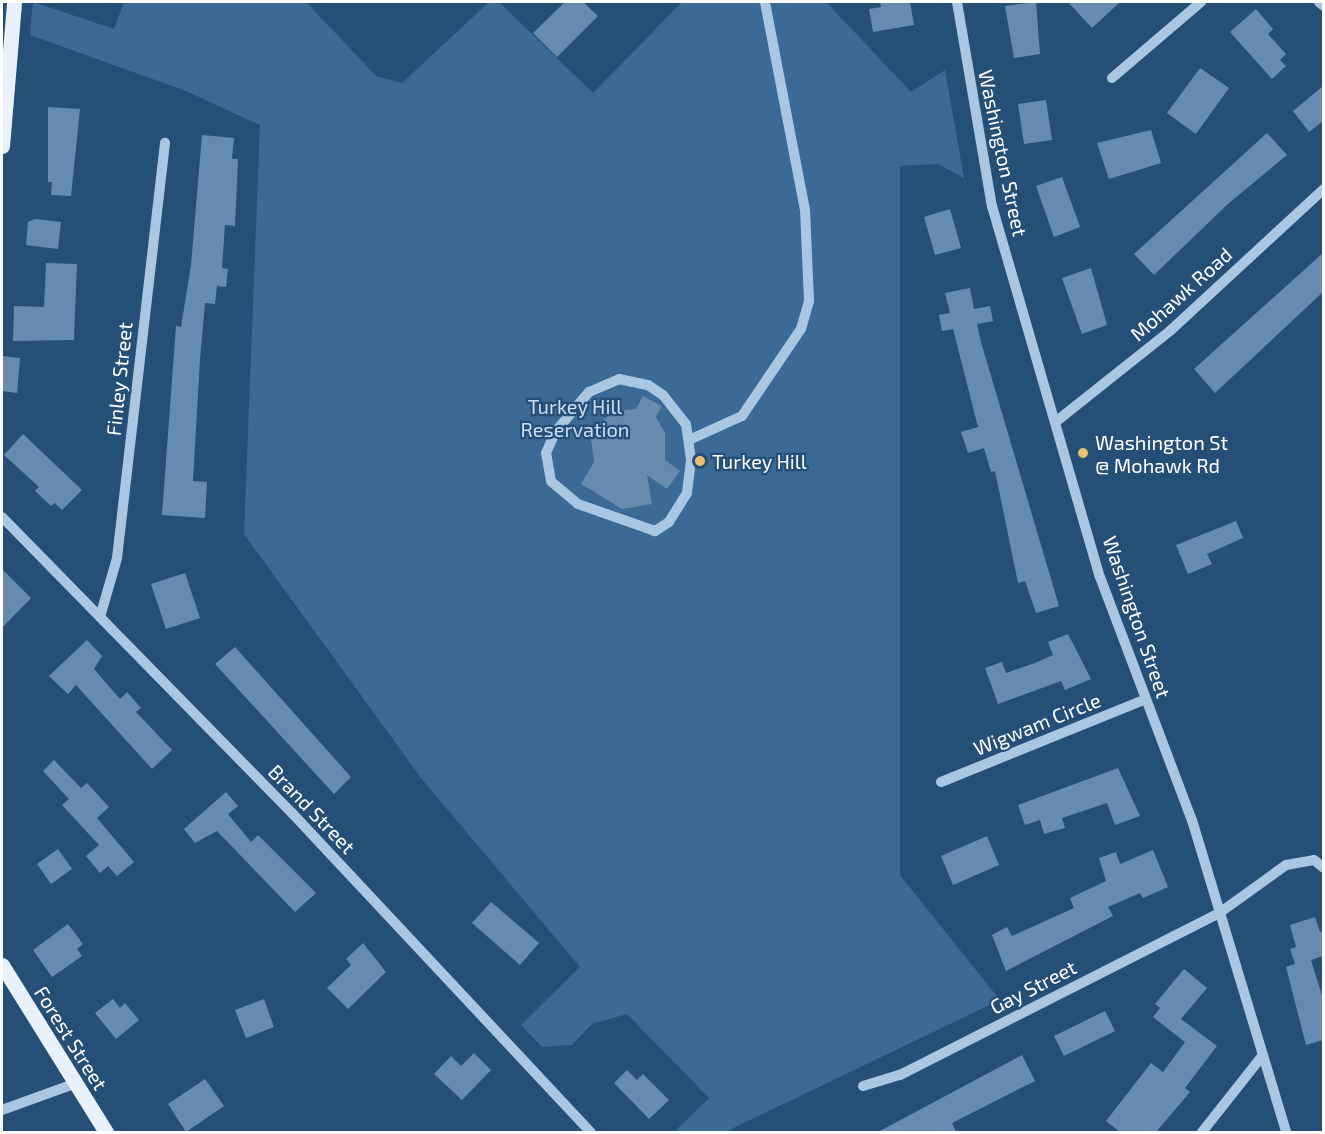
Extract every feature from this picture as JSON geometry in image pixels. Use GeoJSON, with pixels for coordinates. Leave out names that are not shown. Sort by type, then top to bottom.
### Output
{"type":"FeatureCollection","features":[{"type":"Feature","properties":{"kind":"main road"},"geometry":{"type":"LineString","coordinates":[[2,146],[14,2]]}},
{"type":"Feature","properties":{"kind":"main road","name":"Forest Street"},"geometry":{"type":"LineString","coordinates":[[2,965],[106,1132]]}},
{"type":"Feature","properties":{"kind":"street"},"geometry":{"type":"LineString","coordinates":[[689,440],[742,416],[801,329],[809,301],[805,210],[765,2]]}},
{"type":"Feature","properties":{"kind":"street","name":"Washington Street"},"geometry":{"type":"LineString","coordinates":[[957,2],[992,206],[1058,420],[1100,577],[1192,820],[1218,914],[1286,1132]]}},
{"type":"Feature","properties":{"kind":"street"},"geometry":{"type":"LineString","coordinates":[[1112,78],[1201,2]]}},
{"type":"Feature","properties":{"kind":"street"},"geometry":{"type":"LineString","coordinates":[[1319,2],[1323,6]]}},
{"type":"Feature","properties":{"kind":"street","name":"Finley Street"},"geometry":{"type":"LineString","coordinates":[[100,617],[117,558],[165,143]]}},
{"type":"Feature","properties":{"kind":"street","name":"Mohawk Road"},"geometry":{"type":"LineString","coordinates":[[1058,420],[1171,330],[1323,189]]}},
{"type":"Feature","properties":{"kind":"street"},"geometry":{"type":"LineString","coordinates":[[619,379],[648,384],[663,395],[686,424],[689,440],[687,493],[669,522],[655,531],[578,504],[551,481],[546,453],[555,430],[589,392],[619,379]]}},
{"type":"Feature","properties":{"kind":"street","name":"Brand Street"},"geometry":{"type":"LineString","coordinates":[[2,517],[292,813],[591,1132]]}},
{"type":"Feature","properties":{"kind":"street","name":"Wigwam Circle"},"geometry":{"type":"LineString","coordinates":[[941,782],[1146,699]]}},
{"type":"Feature","properties":{"kind":"street","name":"Gay Street"},"geometry":{"type":"LineString","coordinates":[[862,1086],[900,1074],[1218,914],[1286,865],[1314,860],[1323,868]]}},
{"type":"Feature","properties":{"kind":"street"},"geometry":{"type":"LineString","coordinates":[[1202,1132],[1263,1055]]}},
{"type":"Feature","properties":{"kind":"street"},"geometry":{"type":"LineString","coordinates":[[2,1110],[74,1084]]}},
{"type":"Feature","properties":{"kind":"green space","name":"Turkey Hill Reservation"},"geometry":{"type":"Polygon","coordinates":[[[33,2],[114,29],[124,2],[306,2],[376,76],[402,83],[489,2],[499,2],[593,93],[682,2],[826,2],[911,92],[945,70],[964,178],[938,164],[900,166],[900,875],[1000,1000],[725,1132],[674,1132],[709,1098],[627,1014],[592,1024],[572,1045],[542,1047],[521,1025],[580,967],[421,778],[244,534],[260,125],[186,91],[30,35],[33,2]]]}},
{"type":"Feature","properties":{"kind":"building"},"geometry":{"type":"Polygon","coordinates":[[[565,2],[583,2],[598,16],[557,57],[533,33],[565,2]]]}},
{"type":"Feature","properties":{"kind":"building"},"geometry":{"type":"Polygon","coordinates":[[[880,2],[910,2],[914,25],[873,32],[869,9],[881,7],[880,2]]]}},
{"type":"Feature","properties":{"kind":"building"},"geometry":{"type":"Polygon","coordinates":[[[1036,2],[1040,54],[1014,58],[1005,6],[1036,2]]]}},
{"type":"Feature","properties":{"kind":"building"},"geometry":{"type":"Polygon","coordinates":[[[1068,2],[1120,2],[1092,28],[1068,2]]]}},
{"type":"Feature","properties":{"kind":"building"},"geometry":{"type":"Polygon","coordinates":[[[1256,9],[1273,29],[1268,34],[1286,54],[1280,60],[1286,66],[1272,79],[1230,32],[1256,9]]]}},
{"type":"Feature","properties":{"kind":"building"},"geometry":{"type":"Polygon","coordinates":[[[1200,68],[1229,88],[1196,134],[1167,113],[1200,68]]]}},
{"type":"Feature","properties":{"kind":"building"},"geometry":{"type":"Polygon","coordinates":[[[1323,86],[1323,121],[1309,132],[1293,111],[1323,86]]]}},
{"type":"Feature","properties":{"kind":"building"},"geometry":{"type":"Polygon","coordinates":[[[1046,100],[1052,140],[1024,144],[1018,104],[1046,100]]]}},
{"type":"Feature","properties":{"kind":"building"},"geometry":{"type":"Polygon","coordinates":[[[48,107],[80,109],[71,196],[51,195],[52,182],[48,182],[48,107]]]}},
{"type":"Feature","properties":{"kind":"building"},"geometry":{"type":"Polygon","coordinates":[[[1151,130],[1161,163],[1109,179],[1097,143],[1151,130]]]}},
{"type":"Feature","properties":{"kind":"building"},"geometry":{"type":"Polygon","coordinates":[[[1267,133],[1287,155],[1229,203],[1154,275],[1134,254],[1267,133]]]}},
{"type":"Feature","properties":{"kind":"building"},"geometry":{"type":"Polygon","coordinates":[[[202,135],[234,138],[232,159],[238,159],[235,226],[225,225],[222,268],[228,269],[226,287],[217,286],[215,304],[205,303],[193,481],[207,482],[205,518],[162,515],[176,326],[181,327],[191,265],[202,135]]]}},
{"type":"Feature","properties":{"kind":"building"},"geometry":{"type":"Polygon","coordinates":[[[1062,177],[1080,227],[1054,237],[1036,186],[1062,177]]]}},
{"type":"Feature","properties":{"kind":"building"},"geometry":{"type":"Polygon","coordinates":[[[950,209],[961,248],[935,255],[924,217],[950,209]]]}},
{"type":"Feature","properties":{"kind":"building"},"geometry":{"type":"Polygon","coordinates":[[[35,219],[61,222],[58,249],[26,245],[28,222],[35,219]]]}},
{"type":"Feature","properties":{"kind":"building"},"geometry":{"type":"Polygon","coordinates":[[[1323,253],[1323,292],[1215,393],[1194,369],[1323,253]]]}},
{"type":"Feature","properties":{"kind":"building"},"geometry":{"type":"Polygon","coordinates":[[[46,263],[77,264],[74,340],[13,341],[14,306],[44,307],[46,263]]]}},
{"type":"Feature","properties":{"kind":"building"},"geometry":{"type":"Polygon","coordinates":[[[1091,268],[1107,325],[1082,334],[1062,278],[1091,268]]]}},
{"type":"Feature","properties":{"kind":"building"},"geometry":{"type":"Polygon","coordinates":[[[970,288],[974,309],[990,306],[993,321],[977,324],[981,342],[1059,606],[1036,613],[1025,581],[1018,583],[995,471],[991,472],[984,448],[968,453],[961,432],[978,427],[953,329],[942,331],[939,315],[950,313],[945,293],[970,288]]]}},
{"type":"Feature","properties":{"kind":"building"},"geometry":{"type":"Polygon","coordinates":[[[2,356],[20,358],[17,393],[2,391],[2,356]]]}},
{"type":"Feature","properties":{"kind":"building"},"geometry":{"type":"Polygon","coordinates":[[[643,396],[662,406],[656,417],[665,433],[665,460],[680,471],[667,489],[647,475],[652,504],[622,509],[581,484],[594,462],[591,439],[596,427],[614,411],[636,409],[643,396]]]}},
{"type":"Feature","properties":{"kind":"building"},"geometry":{"type":"Polygon","coordinates":[[[23,434],[82,490],[62,510],[55,503],[51,506],[35,491],[39,487],[4,455],[23,434]]]}},
{"type":"Feature","properties":{"kind":"building"},"geometry":{"type":"Polygon","coordinates":[[[1236,521],[1243,538],[1207,554],[1212,564],[1188,574],[1176,545],[1236,521]]]}},
{"type":"Feature","properties":{"kind":"building"},"geometry":{"type":"Polygon","coordinates":[[[2,569],[31,598],[2,628],[2,569]]]}},
{"type":"Feature","properties":{"kind":"building"},"geometry":{"type":"Polygon","coordinates":[[[185,573],[200,618],[166,629],[151,584],[185,573]]]}},
{"type":"Feature","properties":{"kind":"building"},"geometry":{"type":"Polygon","coordinates":[[[1068,634],[1091,679],[1065,690],[1061,681],[998,704],[985,668],[1002,662],[1006,673],[1035,663],[1053,655],[1048,642],[1068,634]]]}},
{"type":"Feature","properties":{"kind":"building"},"geometry":{"type":"Polygon","coordinates":[[[87,640],[102,656],[94,669],[120,699],[127,692],[141,708],[136,712],[172,750],[152,769],[76,685],[68,694],[49,676],[87,640]]]}},
{"type":"Feature","properties":{"kind":"building"},"geometry":{"type":"Polygon","coordinates":[[[235,647],[351,777],[334,794],[215,664],[235,647]]]}},
{"type":"Feature","properties":{"kind":"building"},"geometry":{"type":"Polygon","coordinates":[[[54,760],[81,788],[87,783],[109,807],[97,818],[134,862],[117,876],[108,866],[100,873],[86,856],[99,845],[62,805],[69,799],[43,771],[54,760]]]}},
{"type":"Feature","properties":{"kind":"building"},"geometry":{"type":"Polygon","coordinates":[[[1118,768],[1140,816],[1115,825],[1107,803],[1062,818],[1065,828],[1044,834],[1040,820],[1025,825],[1018,805],[1118,768]]]}},
{"type":"Feature","properties":{"kind":"building"},"geometry":{"type":"Polygon","coordinates":[[[226,792],[238,806],[228,814],[251,842],[258,835],[316,893],[295,912],[217,831],[195,843],[184,829],[226,792]]]}},
{"type":"Feature","properties":{"kind":"building"},"geometry":{"type":"Polygon","coordinates":[[[987,836],[999,865],[953,885],[941,856],[987,836]]]}},
{"type":"Feature","properties":{"kind":"building"},"geometry":{"type":"Polygon","coordinates":[[[58,849],[72,869],[51,884],[37,864],[58,849]]]}},
{"type":"Feature","properties":{"kind":"building"},"geometry":{"type":"Polygon","coordinates":[[[1153,850],[1168,887],[1143,898],[1140,893],[1108,907],[1113,916],[1006,971],[992,935],[1007,927],[1012,936],[1074,908],[1070,898],[1106,881],[1099,858],[1116,852],[1120,864],[1153,850]]]}},
{"type":"Feature","properties":{"kind":"building"},"geometry":{"type":"Polygon","coordinates":[[[491,902],[539,943],[520,965],[472,923],[491,902]]]}},
{"type":"Feature","properties":{"kind":"building"},"geometry":{"type":"Polygon","coordinates":[[[1315,917],[1320,932],[1323,931],[1323,956],[1311,960],[1323,999],[1323,1040],[1306,1045],[1286,967],[1295,964],[1290,949],[1296,947],[1290,925],[1315,917]]]}},
{"type":"Feature","properties":{"kind":"building"},"geometry":{"type":"Polygon","coordinates":[[[68,924],[83,944],[77,949],[82,956],[52,977],[33,950],[68,924]]]}},
{"type":"Feature","properties":{"kind":"building"},"geometry":{"type":"Polygon","coordinates":[[[363,943],[386,972],[348,1009],[327,988],[351,965],[346,959],[363,943]]]}},
{"type":"Feature","properties":{"kind":"building"},"geometry":{"type":"Polygon","coordinates":[[[1184,969],[1207,988],[1181,1019],[1217,1046],[1185,1088],[1190,1092],[1156,1132],[1120,1132],[1106,1121],[1151,1063],[1163,1072],[1185,1042],[1153,1017],[1160,1008],[1155,1004],[1184,969]]]}},
{"type":"Feature","properties":{"kind":"building"},"geometry":{"type":"Polygon","coordinates":[[[113,999],[120,1008],[125,1003],[139,1020],[116,1039],[95,1013],[113,999]]]}},
{"type":"Feature","properties":{"kind":"building"},"geometry":{"type":"Polygon","coordinates":[[[264,999],[274,1027],[246,1038],[235,1010],[264,999]]]}},
{"type":"Feature","properties":{"kind":"building"},"geometry":{"type":"Polygon","coordinates":[[[1105,1011],[1115,1031],[1064,1056],[1054,1036],[1105,1011]]]}},
{"type":"Feature","properties":{"kind":"building"},"geometry":{"type":"Polygon","coordinates":[[[474,1053],[491,1070],[462,1100],[434,1074],[451,1056],[461,1066],[474,1053]]]}},
{"type":"Feature","properties":{"kind":"building"},"geometry":{"type":"Polygon","coordinates":[[[1022,1055],[1035,1081],[952,1123],[956,1132],[878,1132],[1022,1055]]]}},
{"type":"Feature","properties":{"kind":"building"},"geometry":{"type":"Polygon","coordinates":[[[627,1070],[637,1080],[643,1074],[669,1100],[649,1119],[614,1083],[627,1070]]]}},
{"type":"Feature","properties":{"kind":"building"},"geometry":{"type":"Polygon","coordinates":[[[205,1079],[224,1106],[186,1132],[168,1104],[205,1079]]]}},
{"type":"Feature","properties":{"kind":"place","name":"Washington St @ Mohawk Rd"},"geometry":{"type":"Point","coordinates":[1083,453]}},
{"type":"Feature","properties":{"kind":"place","name":"Turkey Hill"},"geometry":{"type":"Point","coordinates":[700,461]}}]}
